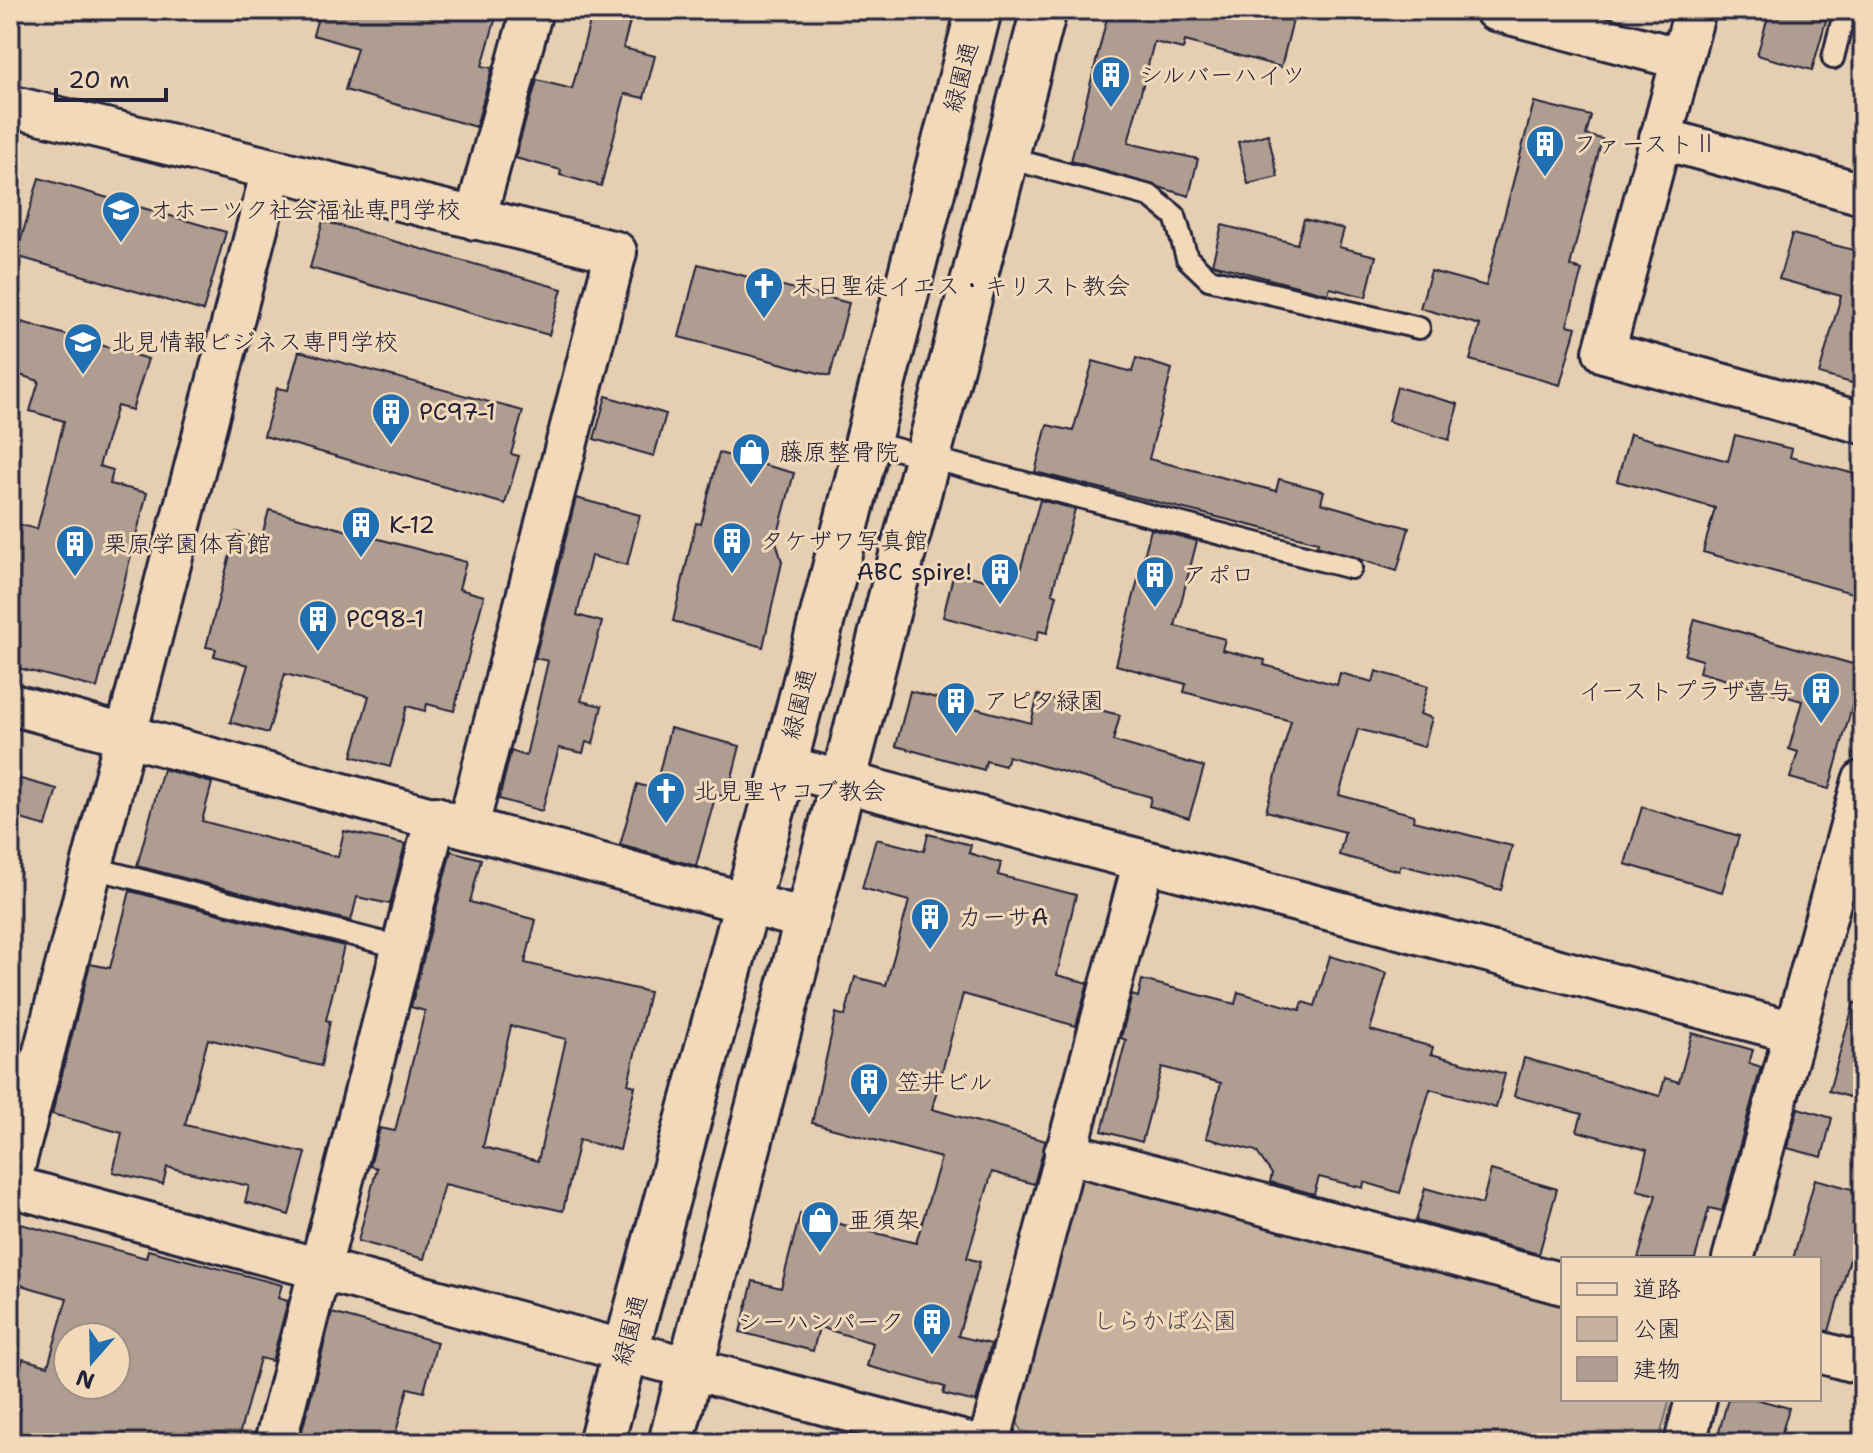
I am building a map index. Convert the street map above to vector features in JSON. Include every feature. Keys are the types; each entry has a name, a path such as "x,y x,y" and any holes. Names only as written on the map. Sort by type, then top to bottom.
{"street":[{"path":"475,219 532,10"},
{"name":"緑園通","path":"601,1443 744,903 784,766 865,441 979,10"},
{"path":"671,1443 805,919 930,459 1004,157 1044,10"},
{"path":"1495,10 1682,59"},
{"path":"1695,10 1604,352 1863,423"},
{"path":"10,106 616,252 452,822 403,948 275,1443"},
{"path":"1660,138 1863,194"},
{"path":"272,170 129,736 10,1184 690,1371 969,1443"},
{"path":"10,704 805,919"},
{"path":"784,766 843,779 1794,1032"},
{"path":"1734,1257 1860,802"},
{"path":"989,1443 1144,861"},
{"path":"1065,1152 1561,1283"},
{"path":"1821,1353 1863,1364"},
{"path":"1685,1443 1696,1401"}],"lane":[{"path":"1833,58 1845,10"},
{"path":"1004,157 1150,196 1175,216 1187,258 1209,279 1419,328"},
{"path":"865,441 1351,568"},
{"path":"94,868 403,948"}],"green space":[{"name":"しらかば公園","path":"1088,1174 1561,1302 1561,1401 1669,1401 1658,1443 1069,1443 1021,1431 1014,1413 1077,1179"}],"building":[{"path":"320,10 498,10 482,66 492,68 476,127 345,90 357,48 313,35"},
{"path":"593,10 633,10 623,48 655,56 644,98 625,94 601,186 560,175 561,170 515,158 537,80 572,89"},
{"path":"1109,10 1254,10 1293,20 1281,67 1185,41 1183,49 1154,42 1128,143 1198,159 1189,196 1071,161"},
{"path":"1770,10 1829,10 1812,70 1757,55"},
{"path":"1534,102 1591,116 1586,135 1602,139 1570,266 1582,270 1567,325 1576,327 1560,385 1470,360 1480,325 1420,308 1431,271 1486,286"},
{"path":"1268,134 1278,177 1248,184 1238,142"},
{"name":"オホーツク社会福祉専門学校","path":"39,178 226,232 203,311 16,256"},
{"path":"1304,219 1344,229 1339,247 1376,256 1366,297 1330,288 1328,294 1212,264 1222,225 1297,244"},
{"path":"323,221 562,289 549,335 310,268"},
{"path":"1792,234 1853,250 1863,249 1863,386 1819,374 1841,296 1779,279"},
{"name":"末日聖徒イエス・キリスト教会","path":"698,264 849,303 830,376 679,337"},
{"name":"栗原学園体育館","path":"22,322 148,359 132,410 117,406 99,466 113,470 110,484 147,493 97,688 10,666 10,522 37,529 64,421 30,411 39,381 10,372"},
{"path":"299,351 523,411 511,454 519,456 505,504 264,436 277,388 288,390"},
{"path":"1136,358 1172,369 1149,459 1276,491 1279,479 1324,491 1321,503 1409,528 1397,571 1317,546 1318,542 1035,472 1047,425 1073,431 1093,361 1132,372"},
{"path":"1397,387 1458,404 1449,440 1388,421"},
{"path":"606,396 666,414 654,456 594,439"},
{"path":"1630,434 1728,461 1735,435 1792,449 1790,457 1863,476 1863,596 1703,552 1715,508 1617,481"},
{"name":"タケザワ写真館","path":"719,453 794,473 776,541 782,562 763,647 673,621 696,523 701,524"},
{"path":"576,498 640,515 627,565 591,556 577,615 602,622 581,701 602,706 593,744 586,742 583,753 559,748 542,811 499,799 511,751 526,756 548,661 535,658"},
{"name":"ABC spire!","path":"1040,500 1075,509 1052,593 1057,595 1047,633 1039,631 1036,641 943,617 954,572 996,583 1000,569 1019,574"},
{"path":"269,510 466,562 459,589 484,596 454,711 427,704 425,711 407,706 390,767 352,756 369,696 285,674 268,733 230,722 248,665 214,656 216,649 206,647 236,532 261,539"},
{"path":"1151,529 1197,541 1175,626 1225,639 1222,650 1265,660 1264,665 1337,685 1340,673 1373,682 1376,671 1428,686 1420,714 1432,718 1424,747 1358,729 1339,795 1414,815 1413,821 1512,846 1501,890 1401,865 1399,871 1339,855 1345,832 1266,811 1291,721 1184,692 1186,684 1116,665"},
{"name":"イーストプラザ喜与","path":"1695,619 1863,667 1829,789 1790,778 1798,752 1789,749 1802,701 1699,672 1702,660 1685,655"},
{"path":"910,691 1031,723 1038,695 1120,715 1113,741 1204,767 1189,818 1149,806 1151,797 1008,756 1005,766 986,761 984,770 896,746"},
{"path":"670,728 740,746 727,797 716,794 696,866 620,845 637,784 655,789"},
{"path":"163,769 212,783 202,821 338,857 344,831 405,844 390,904 357,897 351,921 137,866"},
{"path":"10,776 57,789 46,826 10,816"},
{"path":"1642,807 1739,836 1722,892 1625,864"},
{"path":"928,834 971,845 969,853 1001,863 998,875 1076,895 1057,975 1088,983 1076,1026 963,994 932,1109 1046,1141 1034,1184 992,1172 967,1258 980,1262 958,1336 991,1344 976,1402 943,1394 945,1387 867,1366 873,1343 819,1327 813,1351 740,1332 753,1281 781,1288 800,1214 916,1243 941,1158 812,1123 836,1013 845,1016 855,977 886,985 909,901 862,888 876,839 924,851"},
{"path":"451,851 481,859 470,902 536,920 525,963 649,992 628,1084 635,1086 620,1150 579,1140 563,1211 444,1184 424,1259 358,1241 377,1168 370,1166 380,1128 395,1131 425,1011 411,1007","holes":["511,1026 566,1039 538,1161 483,1147"]},
{"path":"130,891 344,946 326,1020 330,1021 321,1066 208,1039 185,1125 306,1153 289,1215 245,1202 249,1186 167,1167 163,1184 113,1172 122,1133 52,1114 90,964 110,968"},
{"path":"1330,956 1387,973 1370,1030 1433,1047 1431,1054 1505,1074 1496,1108 1430,1089 1400,1193 1364,1182 1363,1188 1319,1177 1314,1194 1270,1182 1272,1174 1256,1151 1206,1138 1221,1083 1162,1067 1142,1142 1102,1131 1126,1040 1121,1038 1132,995 1138,997 1142,980 1235,1004 1238,992 1300,1010 1303,1002 1315,1006"},
{"path":"1854,1003 1863,1004 1863,1101 1829,1091"},
{"path":"1692,1033 1753,1050 1749,1063 1761,1067 1722,1211 1709,1208 1696,1257 1639,1257 1656,1195 1637,1190 1647,1150 1577,1131 1582,1114 1514,1096 1524,1058 1660,1096 1665,1078 1679,1082"},
{"path":"1798,1108 1832,1118 1822,1157 1787,1148"},
{"path":"1491,1170 1557,1189 1539,1254 1416,1221 1425,1188 1482,1204"},
{"path":"1815,1179 1863,1192 1863,1259 1850,1259 1829,1331 1821,1330 1821,1257 1794,1257"},
{"path":"17,1223 146,1258 148,1250 282,1285 278,1298 288,1301 272,1361 260,1358 237,1443 10,1443 10,1381 16,1383 23,1359 48,1366 52,1352 52,1401 132,1401 132,1321 61,1321 67,1298 10,1282 10,1249"},
{"path":"332,1313 437,1342 424,1392 408,1388 393,1443 299,1443"},
{"path":"1727,1401 1763,1401 1789,1408 1779,1443 1716,1443"}],"place":[{"name":"シルバーハイツ","path":"1111,109"},
{"name":"ファーストⅡ","path":"1545,178"},
{"name":"オホーツク社会福祉専門学校","path":"121,244"},
{"name":"末日聖徒イエス・キリスト教会","path":"764,320"},
{"name":"北見情報ビジネス専門学校","path":"83,376"},
{"name":"PC97-1","path":"391,446"},
{"name":"藤原整骨院","path":"751,486"},
{"name":"K-12","path":"361,559"},
{"name":"タケザワ写真館","path":"732,575"},
{"name":"栗原学園体育館","path":"75,578"},
{"name":"ABC spire!","path":"1000,606"},
{"name":"アポロ","path":"1155,609"},
{"name":"PC98-1","path":"318,653"},
{"name":"イーストプラザ喜与","path":"1821,725"},
{"name":"アピタ緑園","path":"956,735"},
{"name":"北見聖ヤコブ教会","path":"666,825"},
{"name":"カーサA","path":"930,951"},
{"name":"笠井ビル","path":"869,1116"},
{"name":"亜須架","path":"820,1254"},
{"name":"シーハンパーク","path":"932,1356"}]}
